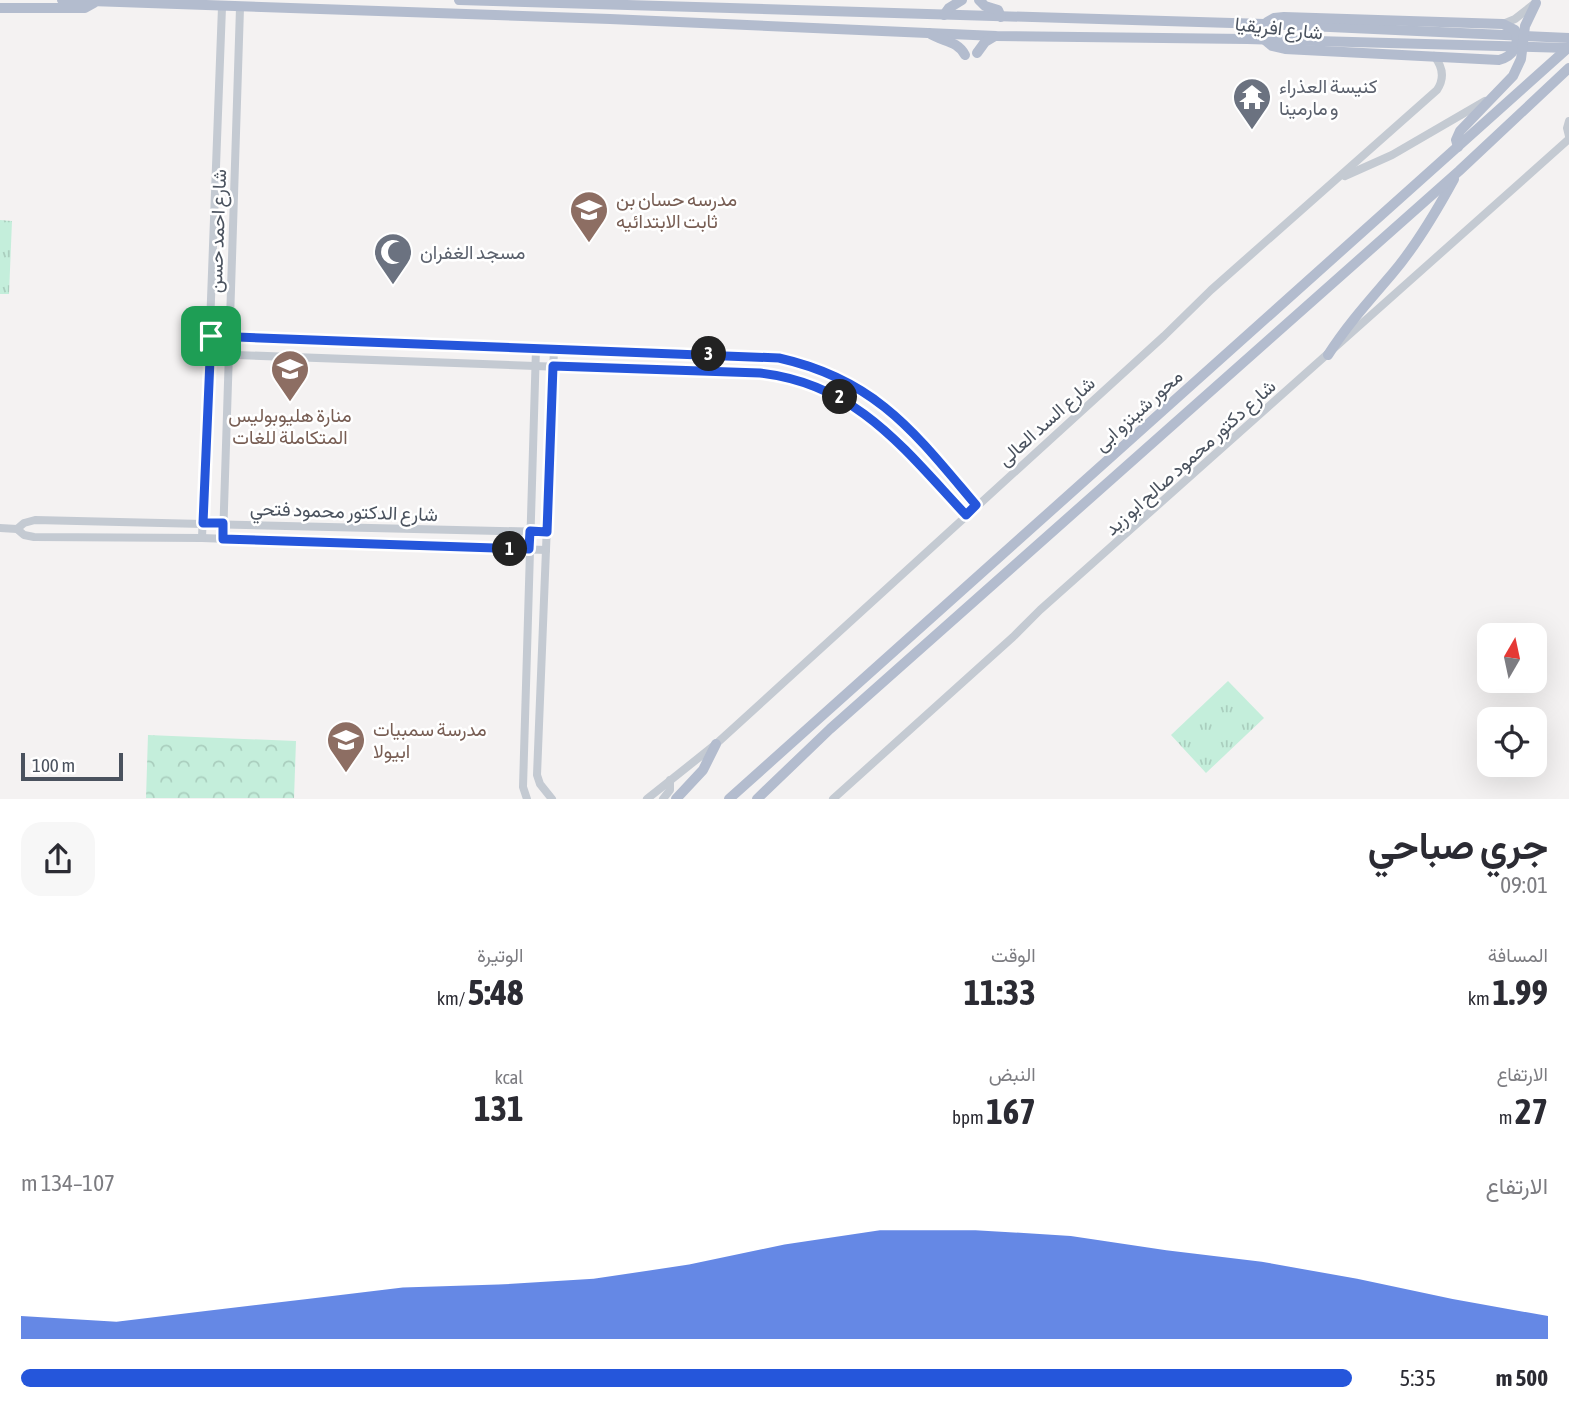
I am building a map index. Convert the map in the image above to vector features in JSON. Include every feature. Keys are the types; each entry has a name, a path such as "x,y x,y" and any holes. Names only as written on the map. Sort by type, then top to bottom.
{"main road":[{"path":"62,0 96,1"},
{"name":"شارع افريقيا","path":"0,8 86,8 96,1 927,31 996,36 1265,40 1272,46 1285,49 1499,60 1515,50 1517,38 1515,30 1503,24 1284,17 1274,18 1265,24 459,0"},
{"path":"944,15 949,8 962,0"},
{"path":"979,0 985,6 998,10 1001,16"},
{"path":"1458,147 1456,140 1460,131 1517,70 1525,26 1537,1"},
{"path":"1265,24 1569,38"},
{"path":"927,31 939,39 955,44 965,55"},
{"path":"977,53 985,42 996,36"},
{"path":"1265,40 1569,48"},
{"name":"محور شينزو ابى","path":"729,799 1569,48"},
{"name":"محور شينزو ابى","path":"757,799 899,667 1459,171 1569,68"},
{"path":"1328,355 1357,313 1392,274 1413,245 1459,171"},
{"path":"676,799 704,771 716,744"}],"street":[{"path":"1503,24 1516,19 1537,1"},
{"name":"شارع احمد حسن","path":"202,538 222,7"},
{"name":"شارع احمد حسن","path":"223,539 240,8"},
{"name":"شارع السد العالى","path":"648,799 716,744 1164,336 1211,290 1437,90 1442,70 1434,56"},
{"path":"1341,177 1392,155 1494,96"},
{"path":"1569,121 1569,138"},
{"name":"شارع دكتور محمود صالح ابو زيد","path":"833,799 1040,610 1569,138"},
{"path":"211,336 779,358 820,369 847,380 896,414 976,505"},
{"path":"527,799 523,787 536,348"},
{"path":"552,799 537,775 554,349"},
{"path":"210,354 778,375 819,387 862,411 885,429 966,515"},
{"name":"شارع الدكتور محمود فتحي","path":"17,529 24,523 35,520 547,532"},
{"name":"شارع الدكتور محمود فتحي","path":"0,528 17,529 23,535 34,537 202,538 546,550"},
{"path":"663,799 670,790 670,780"}],"green space":[{"path":"0,220 12,221 9,294 0,294"},
{"path":"1228,681 1264,718 1206,773 1171,735"},
{"path":"148,735 296,741 294,798 146,798"}],"place":[{"name":"كنيسة العذراء و مارمينا","path":"1252,131"},
{"name":"مدرسه حسان بن ثابت الابتدائيه","path":"589,244"},
{"name":"مسجد الغفران","path":"393,286"},
{"name":"منارة هليوبوليس المتكاملة للغات","path":"290,403"},
{"name":"مدرسة سمبيات ابيولا","path":"346,774"}],"route":[{"path":"211,336 761,356 803,363 847,380 896,414 976,505 966,515 885,429 862,411 819,387 778,375 760,373 553,366 547,532 530,531 529,549 223,539 223,523 203,523 211,336"}]}
